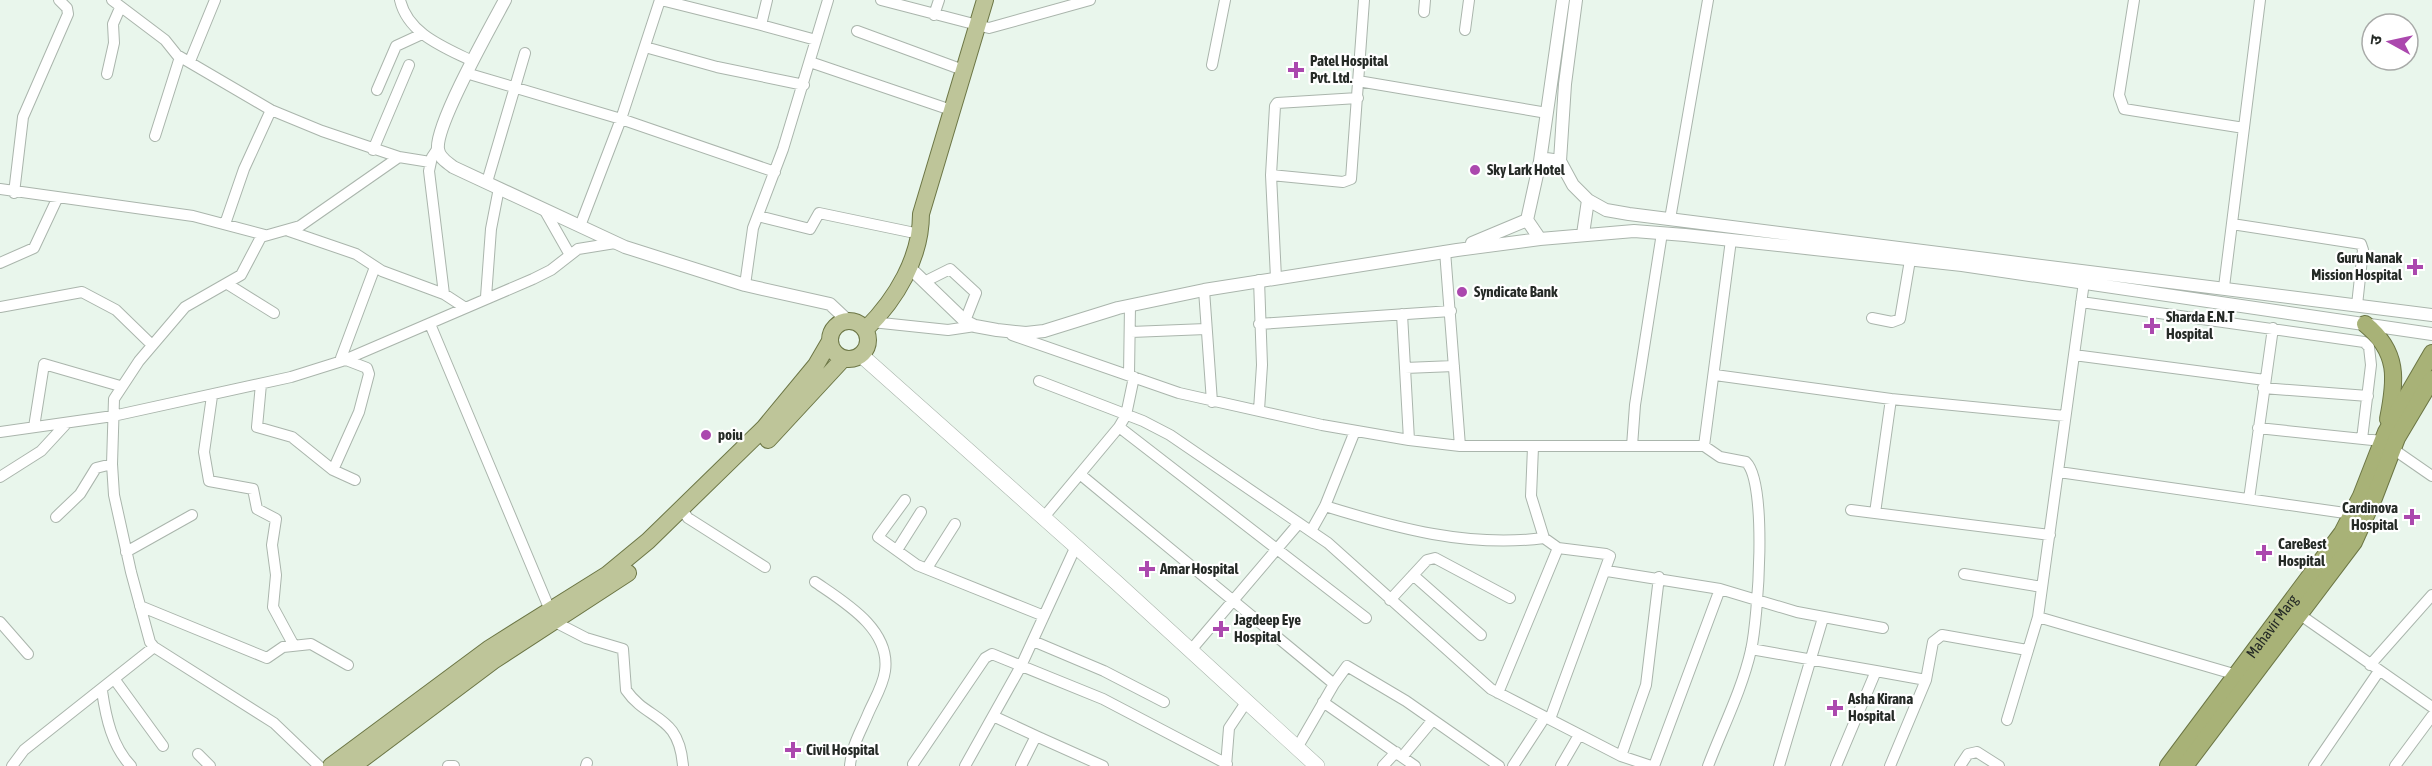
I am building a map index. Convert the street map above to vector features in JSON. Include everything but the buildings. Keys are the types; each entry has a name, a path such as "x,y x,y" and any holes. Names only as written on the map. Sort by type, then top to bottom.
{"highway":[{"path":"2365,324 2382,338 2391,356 2392,400 2387,441"},
{"name":"Mahavir Marg","path":"2168,766 2342,532 2432,353"},
{"name":"Mahavir Marg","path":"2185,766 2354,542 2387,441 2415,408 2432,379"},
{"path":"2415,408 2432,394"}],"main road":[{"path":"861,324 888,290 901,264 910,232 921,214 985,0"},
{"path":"843,358 833,351 830,342 831,332 839,323 861,324 891,300 909,267 921,228 921,214"},
{"path":"331,766 490,648 615,583 684,513 730,470 772,436 825,374 843,358 861,355 868,345 861,324"},
{"path":"730,470 816,365 830,342"},
{"path":"861,355 1044,517 1317,766"},
{"path":"352,766 552,617"}],"street":[{"path":"14,192 26,111 68,14 67,8 59,0"},
{"path":"155,136 185,59 215,0"},
{"path":"400,0 406,15 422,34 469,67 515,88 621,119 775,172"},
{"path":"444,294 430,162 438,148 469,67 505,0"},
{"path":"580,226 621,119 661,0 816,40"},
{"path":"761,25 767,0"},
{"path":"745,285 751,236 804,85 828,0"},
{"path":"881,0 977,27 998,27 1090,0"},
{"path":"934,15 939,0"},
{"path":"1212,65 1225,0"},
{"path":"1271,175 1343,182 1351,179 1364,0"},
{"path":"1424,12 1425,0"},
{"path":"1465,30 1469,0"},
{"path":"1540,239 1527,220 1540,162 1563,0"},
{"path":"1576,0 1565,84 1560,161 1573,185 1588,200 1606,210 2432,315"},
{"path":"1670,219 1708,0"},
{"path":"2134,0 2119,95 2124,109 2244,128"},
{"path":"2224,287 2260,0"},
{"path":"107,74 115,37 113,24 116,4 165,40 185,59 271,110 373,150 399,158 430,162"},
{"path":"857,31 963,70"},
{"path":"376,90 396,46 422,34"},
{"path":"645,47 717,67 804,85"},
{"path":"487,182 525,53"},
{"path":"810,62 951,110"},
{"path":"373,150 408,65"},
{"path":"1358,81 1547,113"},
{"path":"1276,278 1271,175 1273,113 1277,104 1358,98"},
{"path":"225,224 244,169 271,110"},
{"path":"438,148 442,158 453,167 615,243 745,285 830,304 861,324 948,330 970,323"},
{"path":"0,189 57,199 193,216 265,235 289,231 399,158"},
{"path":"1540,162 1546,159 1560,161"},
{"path":"486,297 491,229 499,188"},
{"path":"0,263 34,248 57,199"},
{"path":"1583,234 1588,200"},
{"path":"545,211 570,255"},
{"path":"758,216 810,229 816,214 819,213 910,232"},
{"path":"1451,250 1527,220"},
{"path":"2232,224 2361,244 2363,250 2357,305"},
{"path":"289,231 356,254 375,267 444,294 464,307"},
{"path":"997,330 1044,332 1131,306 1204,290 1451,250 1583,234 1634,231 1910,260 2084,282 2432,334"},
{"path":"1632,446 1635,405 1662,233"},
{"path":"265,235 258,240 241,275 229,285 199,297 184,307 120,386 114,399 112,416 114,495 140,606 154,647 274,723 319,766"},
{"path":"1704,446 1731,240"},
{"path":"0,432 112,416 291,378 342,361 430,324 486,297 551,270 570,255 586,247 615,243"},
{"path":"1451,250 1451,311 1460,446"},
{"path":"1872,318 1892,322 1900,320 1910,260"},
{"path":"342,361 342,353 375,267"},
{"path":"909,267 970,323 1212,402 1355,431 1460,446 1704,446 1720,457 1746,462 1751,468 1760,512 1751,650 1708,766"},
{"path":"924,282 950,269 976,293 970,323"},
{"path":"1259,280 1262,365 1259,410"},
{"path":"2007,720 2038,617 2084,282"},
{"path":"229,285 274,313"},
{"path":"1204,290 1212,402"},
{"path":"0,307 82,292 116,310 152,345"},
{"path":"2081,302 2364,342 2371,354 2362,439"},
{"path":"1044,517 1081,475 1119,427 1126,414 1132,376 1131,306"},
{"path":"1259,324 1451,311"},
{"path":"1402,314 1409,440"},
{"path":"430,324 552,617 586,638 623,649 626,690 671,728 678,743 683,766"},
{"path":"2249,499 2273,328"},
{"path":"1131,332 1206,329"},
{"path":"2074,355 2264,384 2368,396"},
{"path":"333,470 359,412 369,374 367,368 342,361"},
{"path":"34,428 44,364 120,386"},
{"path":"1405,368 1454,366"},
{"path":"1715,375 1891,399 2065,416"},
{"path":"1039,381 1126,414 1170,435 1311,531 1354,565 1460,664 1498,693 1627,761 1653,766 1720,590"},
{"path":"261,384 256,427 292,437 333,470 355,480"},
{"path":"212,396 204,452 209,482 253,489 256,509 276,519 272,545 276,575 273,607 293,644"},
{"path":"1875,513 1891,399"},
{"path":"0,477 41,451 65,424"},
{"path":"1119,427 1366,618"},
{"path":"2258,428 2387,441 2432,476"},
{"path":"1311,531 1325,506 1355,431"},
{"path":"1513,766 1548,718 1606,570 1608,554 1558,548 1544,538 1531,496 1533,447"},
{"path":"56,517 81,494 96,468 112,464"},
{"path":"2059,472 2352,514"},
{"path":"1081,475 1334,684"},
{"path":"905,500 878,537 927,568 1044,616"},
{"path":"1325,506 1371,520 1458,538 1491,541 1544,538"},
{"path":"1851,510 2050,535"},
{"path":"897,550 921,512"},
{"path":"684,513 765,567"},
{"path":"126,552 192,515"},
{"path":"927,568 955,524"},
{"path":"1191,650 1299,524"},
{"path":"965,766 1021,666 1076,546"},
{"path":"1498,693 1558,548"},
{"path":"1390,600 1427,560 1438,559 1510,598"},
{"path":"1606,570 1659,577 1720,590 1823,618 1883,628"},
{"path":"1964,574 2042,587"},
{"path":"1413,575 1480,635"},
{"path":"1627,761 1646,685 1659,577"},
{"path":"814,582 865,620 880,641 885,657 882,684 853,749 850,766"},
{"path":"2314,766 2375,668 2432,595"},
{"path":"140,606 267,658 273,657 282,648 293,644 315,645 348,665"},
{"path":"2299,614 2432,707"},
{"path":"2038,617 2237,675"},
{"path":"1779,766 1823,618"},
{"path":"0,622 28,654"},
{"path":"1890,766 1926,680 1933,642 1937,636 1989,642 2027,650"},
{"path":"1033,641 1104,670 1164,702"},
{"path":"12,766 24,750 102,691 154,647"},
{"path":"1751,650 1810,658 1926,680"},
{"path":"913,764 988,655 1103,699 1227,765 1229,728 1247,701"},
{"path":"1297,748 1344,668 1350,667 1406,701 1498,766"},
{"path":"1836,766 1876,671"},
{"path":"115,680 164,746"},
{"path":"102,691 112,733 123,757 131,766"},
{"path":"1323,702 1415,766"},
{"path":"993,716 1102,766"},
{"path":"2395,766 2432,716"},
{"path":"1383,766 1399,754 1432,721"},
{"path":"1021,766 1036,735"},
{"path":"1561,766 1579,735"},
{"path":"1960,766 1968,754 1977,752 1999,766"},
{"path":"198,754 210,766"},
{"path":"115,766 123,757"},
{"path":"448,766 454,766"}],"place":[{"name":"Patel Hospital Pvt. Ltd.","path":"1296,70"},
{"name":"Sky Lark Hotel","path":"1475,170"},
{"name":"Guru Nanak Mission Hospital","path":"2415,267"},
{"name":"Syndicate Bank","path":"1462,292"},
{"name":"Sharda E.N.T Hospital","path":"2152,326"},
{"name":"poiu","path":"706,435"},
{"name":"Cardinova Hospital","path":"2412,517"},
{"name":"CareBest Hospital","path":"2264,553"},
{"name":"Amar Hospital","path":"1147,569"},
{"name":"Jagdeep Eye Hospital","path":"1221,629"},
{"name":"Asha Kirana Hospital","path":"1835,708"},
{"name":"Civil Hospital","path":"793,750"}]}
